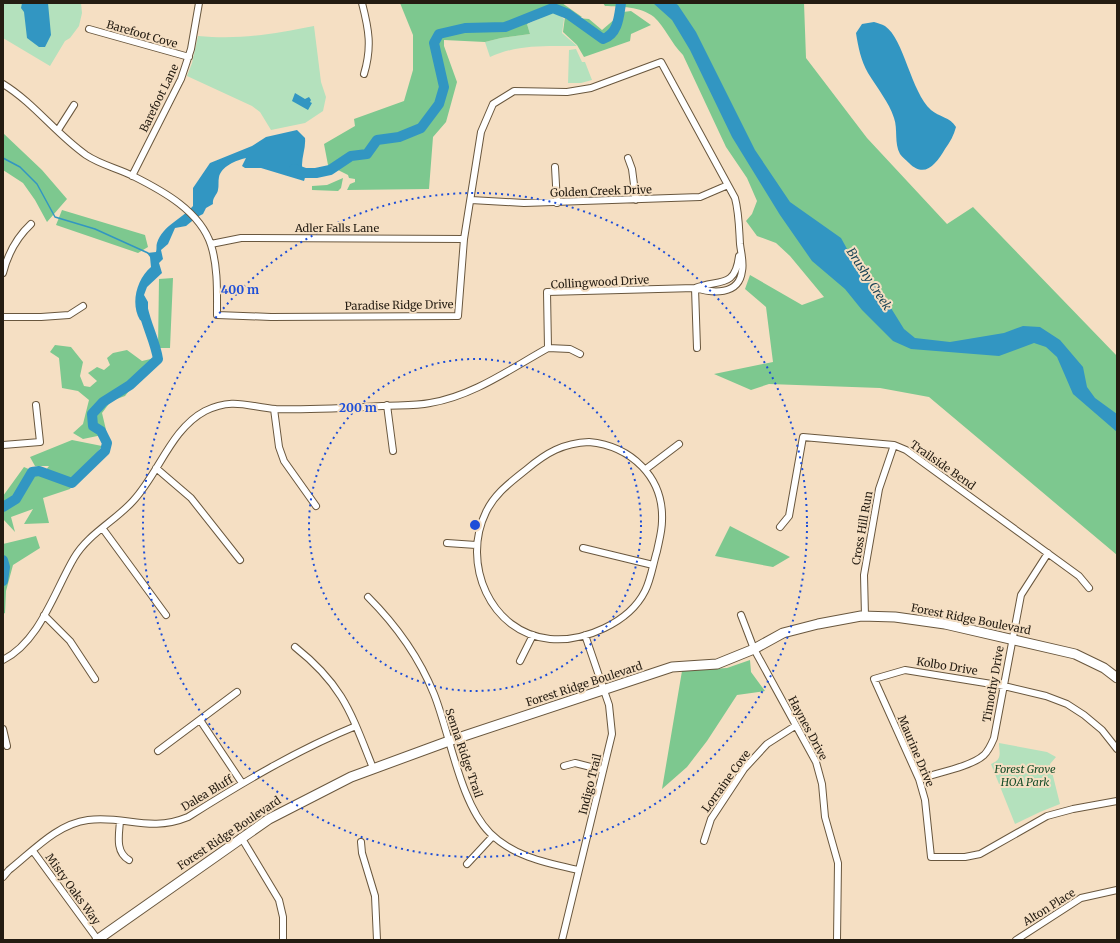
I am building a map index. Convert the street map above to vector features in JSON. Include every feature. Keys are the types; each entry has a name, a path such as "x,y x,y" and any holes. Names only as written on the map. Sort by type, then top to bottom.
{"street":[{"name":"Barefoot Lane","path":"132,176 181,79 188,57 199,3"},
{"path":"362,3 368,25 370,44 369,58 364,74"},
{"name":"Barefoot Cove","path":"89,29 188,57"},
{"name":"Paradise Ridge Drive","path":"3,84 27,102 74,146 101,165 132,176 180,204 201,227 211,244 217,282 217,315 271,317 458,316 464,239 481,132 493,104 514,91 567,92 591,88 661,62"},
{"name":"Collingwood Drive","path":"661,62 735,198 739,213 742,272 740,281 732,289 721,292 708,292 695,288"},
{"path":"58,130 74,105"},
{"path":"628,158 634,177 636,200"},
{"path":"555,167 557,202"},
{"name":"Golden Creek Drive","path":"471,200 524,204 700,197 728,185"},
{"path":"3,273 10,250 20,234 31,224"},
{"name":"Adler Falls Lane","path":"211,244 241,238 464,239"},
{"name":"Collingwood Drive","path":"548,348 546,292 695,288 730,280 737,271 740,243"},
{"path":"695,288 697,348"},
{"path":"3,317 69,315 83,306"},
{"path":"3,660 22,646 44,615 57,594 74,557 91,537 133,501 188,421 207,410 228,404 246,403 274,409 331,409 428,404 464,393 485,384 548,348 570,349 580,354"},
{"path":"3,445 40,442 36,405"},
{"path":"387,405 393,451"},
{"path":"274,409 279,447 284,461 316,506"},
{"name":"Trailside Bend","path":"780,527 789,516 803,437 894,445 906,450 1080,576 1090,588"},
{"path":"579,442 603,443 629,454 646,469 658,492 662,512 661,530 645,592 634,607 611,624 585,635 560,639 533,635 508,622 492,604 485,592 479,574 476,545 482,521 495,497 505,486 544,455 561,446 579,442"},
{"path":"646,469 679,444"},
{"name":"Cross Hill Run","path":"865,616 864,575 873,520 879,489 894,445"},
{"path":"156,468 191,498 240,560"},
{"path":"102,529 166,615"},
{"path":"447,543 476,545"},
{"path":"583,548 653,565"},
{"name":"Timothy Drive","path":"918,779 970,762 983,756 990,748 994,738 1021,595 1048,553"},
{"name":"Senna Ridge Trail","path":"368,597 381,610 417,659 434,695 473,810 483,826 509,848 527,857 578,870"},
{"name":"Haynes Drive","path":"741,614 754,650 816,762 822,784 825,817 838,863 837,940"},
{"path":"44,615 70,641 95,679"},
{"name":"Forest Ridge Boulevard","path":"97,940 241,837 295,804 373,768 449,741 672,667 717,664 754,650 783,633 818,624 865,616 895,617 945,624 1075,654 1104,668 1117,678"},
{"path":"520,661 533,635"},
{"name":"Indigo Trail","path":"562,940 612,734 611,714 585,635"},
{"path":"295,647 312,660 331,681 347,705 373,768"},
{"name":"Kolbo Drive","path":"874,679 905,670 1004,686 1046,696 1067,704 1102,730 1117,749"},
{"name":"Maurine Drive","path":"874,679 918,779 925,800 931,858 965,857 980,854 1047,816 1073,809 1117,801"},
{"path":"158,751 237,692"},
{"path":"200,720 242,783"},
{"name":"Dalea Bluff","path":"3,877 9,870 64,827 89,819 158,825 175,822 188,817 242,783 326,738 356,726"},
{"name":"Lorraine Cove","path":"704,841 711,819 744,769 767,744 795,726"},
{"path":"3,729 7,746"},
{"path":"564,766 575,763 604,770"},
{"path":"120,821 120,848 122,854 129,860"},
{"path":"467,864 493,836"},
{"path":"241,837 277,896 283,917 284,940"},
{"path":"361,842 362,853 375,896 377,940"},
{"name":"Misty Oaks Way","path":"33,851 97,940"},
{"name":"Alton Place","path":"1016,940 1081,898 1117,890"}],"green space":[{"path":"3,3 81,3 82,13 79,26 70,38 65,41 50,66 3,38"},
{"path":"400,3 562,3 582,17 564,16 552,10 527,24 530,34 485,42 444,40 444,46 457,82 446,122 433,137 429,189 347,190 350,184 355,182 355,179 349,178 348,175 328,165 324,144 355,126 354,119 404,101 413,70 413,35"},
{"path":"603,3 804,3 806,58 867,138 947,224 973,207 1117,356 1117,555 929,397 880,388 769,384 751,390 714,374 773,362 766,307 745,289 750,275 802,305 824,297 790,256 776,243 757,236 746,221 752,214 757,201 747,178 726,147 683,55 661,25 649,13 637,9 605,6"},
{"path":"549,11 556,12 564,19 562,33 577,46 543,46 522,48 490,57 485,42 530,34 527,24 541,18"},
{"path":"631,11 651,25 631,34 630,41 584,57 577,45 563,32 565,17 589,19 602,30 623,12"},
{"path":"314,26 321,82 326,97 323,111 305,123 271,130 260,112 252,106 187,76 192,63 198,36 257,36"},
{"path":"576,49 582,62 585,62 592,80 581,83 568,83 569,50"},
{"path":"3,133 42,170 67,199 47,222 35,200 23,183 3,170"},
{"path":"343,178 341,188 338,191 312,190 312,186 327,185"},
{"path":"62,210 145,235 148,247 138,253 56,225"},
{"path":"173,278 170,348 158,348 159,279"},
{"path":"55,345 71,347 83,362 80,376 84,386 90,387 97,381 88,373 97,367 104,370 110,365 107,358 113,353 127,350 142,361 155,358 125,396 111,401 102,413 107,434 83,439 73,433 83,424 89,400 78,391 62,388 59,358 50,352"},
{"path":"72,440 102,446 70,489 43,498 49,523 24,524 33,509 11,517 15,532 3,519 3,496 24,467 42,475 49,466 35,466 30,457"},
{"path":"730,526 790,557 773,567 715,556"},
{"path":"36,536 40,548 13,565 6,591 5,613 3,614 3,544"},
{"path":"750,660 751,672 765,691 737,695 707,741 687,767 662,789 682,671 727,668"},
{"name":"Forest Grove HOA Park","path":"999,743 1047,752 1056,757 1050,764 1060,804 1015,824 991,764 999,758"}],"water":[{"path":"22,3 48,3 51,35 45,47 39,47 27,38 24,12 21,8"},
{"path":"653,3 675,3 678,5 696,32 755,150 790,202 841,238 861,274 881,292 904,329 915,338 950,342 1004,333 1023,326 1040,327 1060,340 1083,367 1087,387 1095,398 1117,414 1117,432 1073,394 1057,357 1046,347 1034,343 999,356 911,349 893,341 862,310 845,289 812,261 780,215 732,137 690,50 672,20"},
{"path":"874,22 885,26 892,33 924,102 931,110 951,121 956,127 950,141 938,160 930,168 925,170 915,168 900,154 897,145 895,122 892,112 868,73 862,58 856,33 862,24"},
{"path":"295,93 305,99 309,97 311,100 310,102 312,103 308,110 292,101"},
{"path":"297,130 305,138 302,165 305,176 304,181 261,168 245,168 242,166 246,158 238,160 226,167 220,173 218,190 213,200 213,204 206,208 203,214 186,226 175,228 168,244 161,250 163,259 159,263 162,273 147,287 144,295 148,302 148,317 144,322 140,320 137,313 135,299 136,292 142,278 151,267 150,257 147,253 156,252 157,243 164,231 193,206 193,188 210,163 252,146 266,137"}],"waterway":[{"path":"294,169 305,173 316,173 330,170 351,156 367,154 377,140 399,137 421,128 439,104 444,87 434,43 439,34 465,28 505,27 553,8 568,14 603,39 608,37 615,29 621,3"},
{"path":"3,158 20,167 37,184 55,217 95,229 148,253"},
{"path":"3,507 16,499 32,472 39,471 72,483 105,451 107,443 101,431 93,426 92,414 103,402 130,385 158,359 143,309"},
{"path":"3,560 5,567 3,581"}],"water label":[{"name":"Brushy Creek","path":"869,279"}]}
